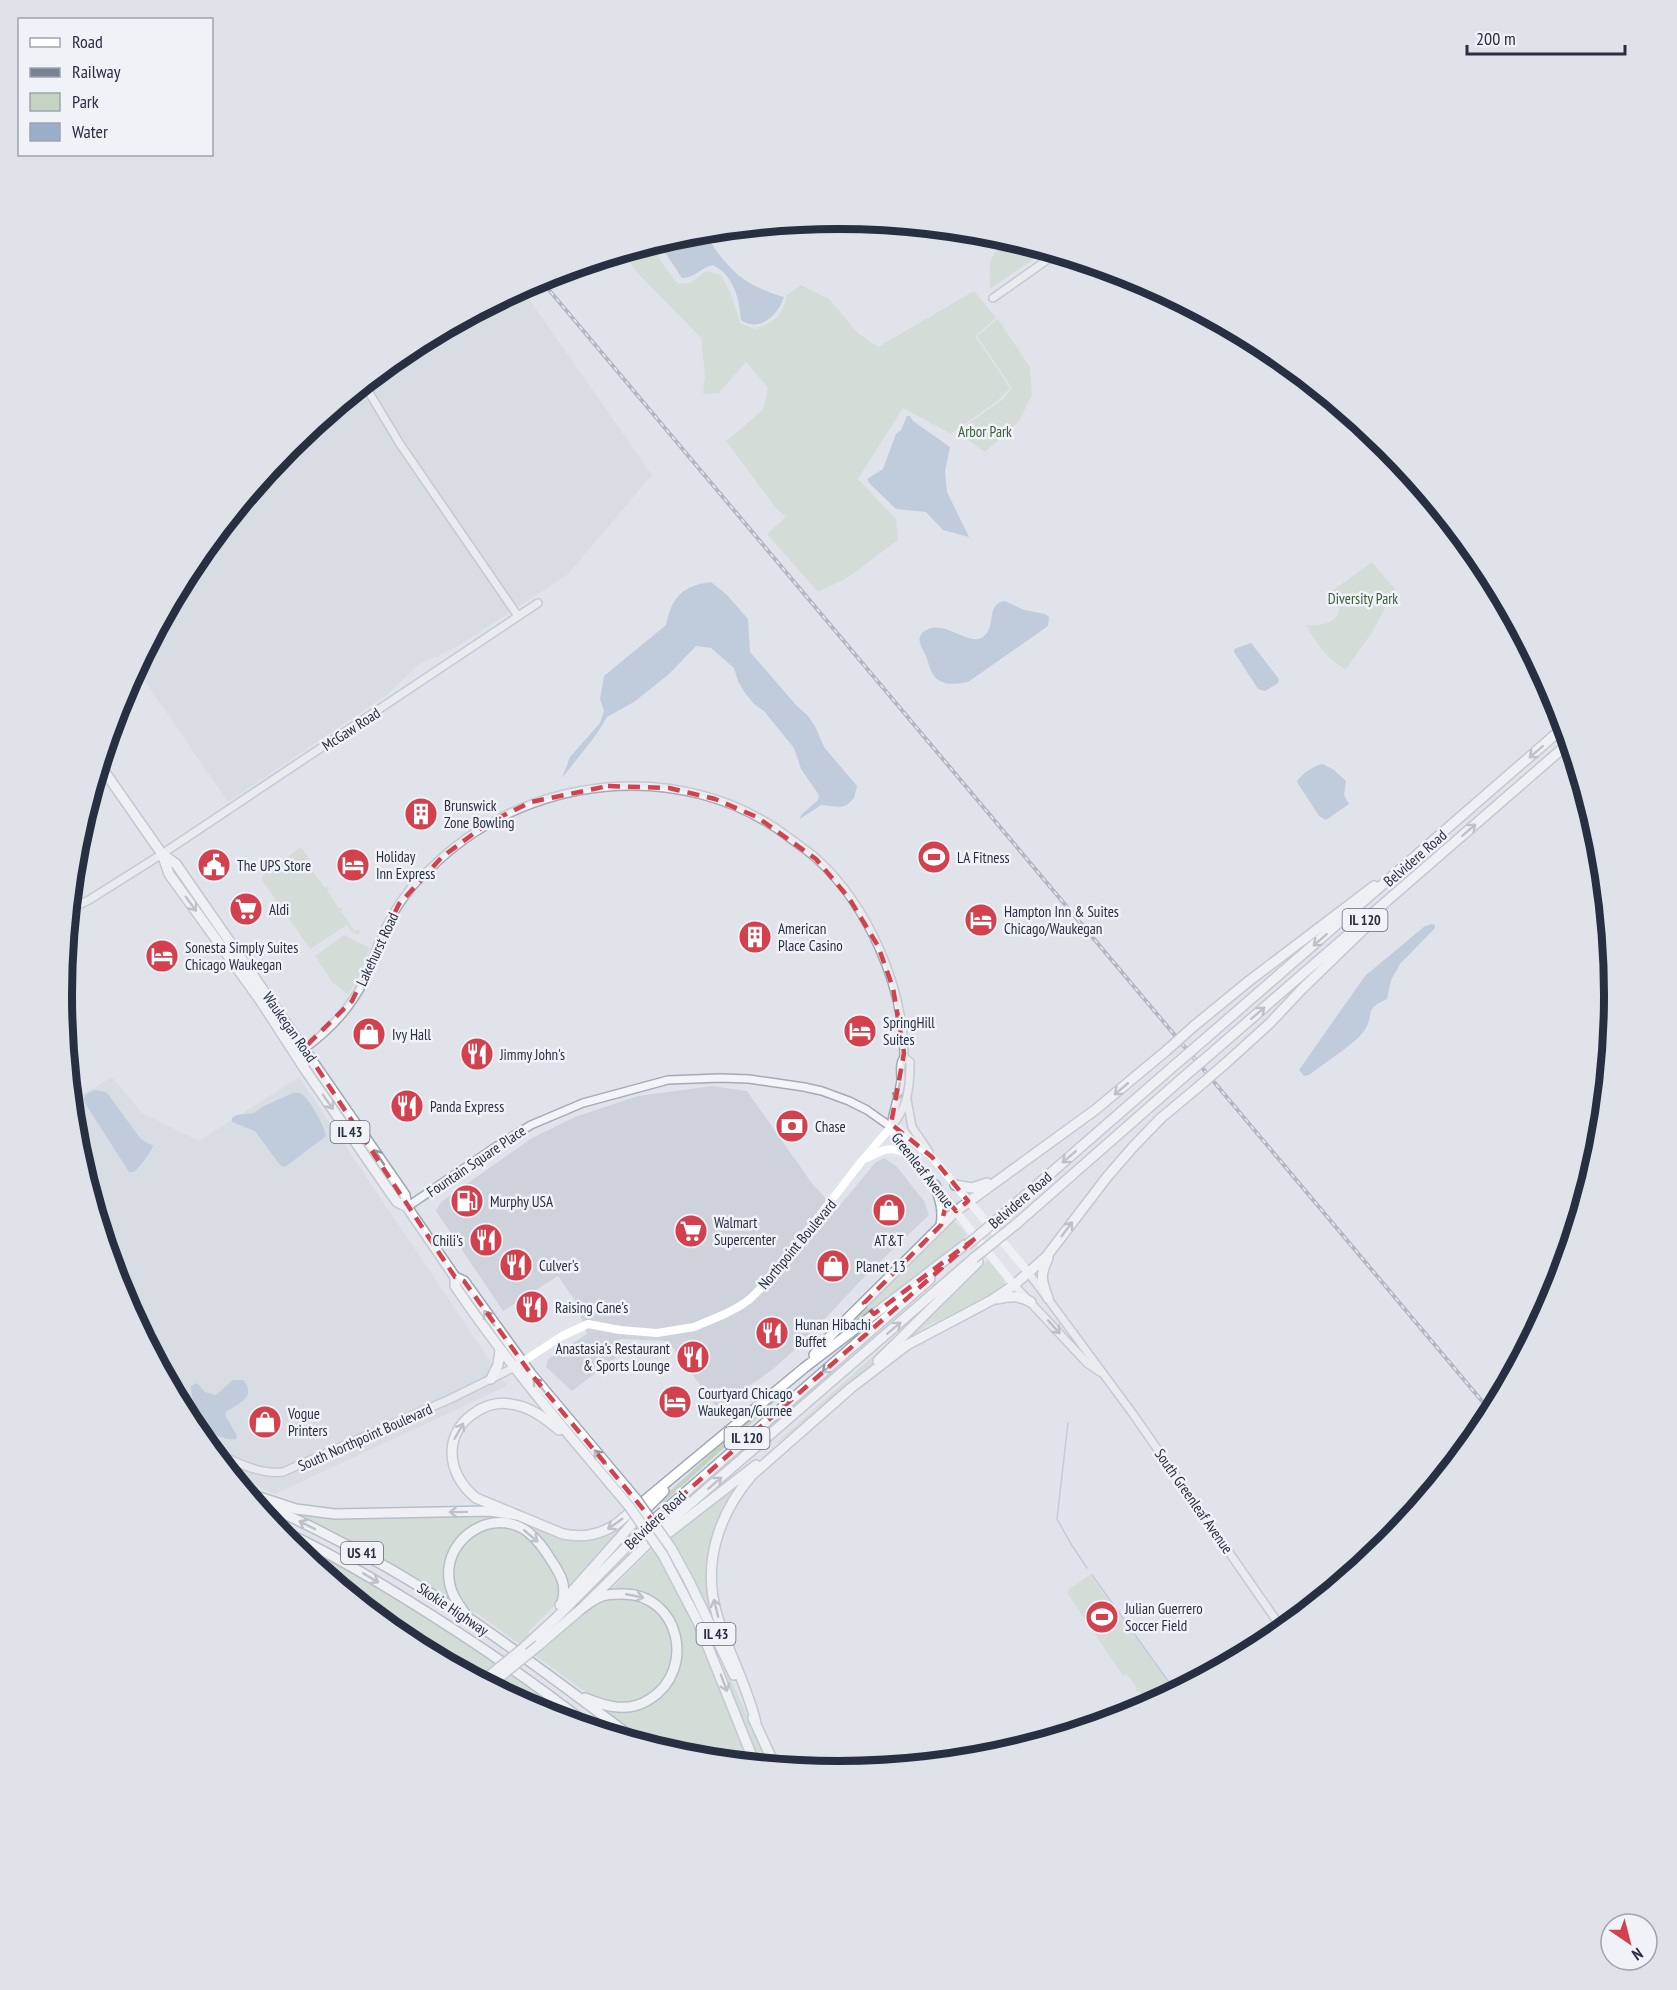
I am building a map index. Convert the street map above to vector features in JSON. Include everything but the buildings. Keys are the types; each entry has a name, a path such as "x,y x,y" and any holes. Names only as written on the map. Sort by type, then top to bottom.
{"main road":[{"name":"Belvidere Road","path":"493,1679 648,1525 1558,732"},
{"name":"Belvidere Road","path":"493,1679 521,1650 581,1609 677,1515 976,1260 1564,748"},
{"name":"Waukegan Road","path":"106,773 162,854 176,864 300,1051 405,1195 407,1208 455,1277 464,1281 517,1365"},
{"path":"804,1368 832,1334 956,1211 1095,1110 1249,981 1447,830"},
{"path":"851,1388 907,1345 992,1300 1014,1285 1052,1250 1107,1178 1161,1118 1270,1023 1302,989 1443,853"},
{"name":"Greenleaf Avenue","path":"891,1127 897,1140 1014,1285"},
{"name":"Greenleaf Avenue","path":"891,1127 898,1129 932,1157 1028,1272"},
{"name":"Northpoint Boulevard","path":"517,1365 562,1336 588,1324 620,1330 657,1333 694,1328 750,1299 773,1276 861,1161 891,1127"},
{"path":"861,1161 886,1148 897,1149 910,1156"},
{"path":"955,1185 972,1188 1000,1178"},
{"path":"935,1185 942,1204 941,1225"},
{"path":"581,1449 533,1411 510,1403 497,1404 482,1408 465,1420 454,1437 452,1464 456,1476 467,1491 476,1498 563,1534 577,1537 600,1533 615,1525 804,1368 967,1245"},
{"path":"1048,1298 1041,1273 1052,1250"},
{"path":"756,1723 751,1703 714,1602 713,1550 718,1528 739,1490 752,1475 851,1388 976,1260"},
{"name":"Waukegan Road","path":"455,1277 455,1286 500,1350 517,1365"},
{"path":"992,1300 1012,1296 1031,1302"},
{"path":"491,1378 498,1365 500,1350"},
{"name":"IL 43","path":"517,1365 581,1449 633,1502"},
{"name":"IL 43","path":"517,1365 563,1415 633,1502 667,1552 717,1636 772,1758"},
{"path":"626,1566 721,1491 804,1430"},
{"path":"534,1640 562,1603 639,1516 709,1448"},
{"path":"260,1498 296,1509 335,1514 489,1511 516,1515"},
{"name":"Skokie Highway","path":"269,1507 356,1550 406,1578 467,1617 622,1730"},
{"path":"467,1617 450,1585 448,1577 450,1559 462,1539 474,1529 486,1524 501,1523 516,1526 535,1538 563,1581 565,1593 562,1603"},
{"name":"Skokie Highway","path":"298,1538 340,1559 423,1610 577,1715"},
{"name":"IL 43","path":"667,1552 699,1622 752,1756"},
{"path":"566,1688 607,1707 624,1708 643,1704 659,1694 667,1684 675,1670 678,1658 675,1633 666,1615 644,1597 631,1594 610,1594 596,1598 581,1609"}],"street":[{"path":"993,298 1050,259"},
{"path":"368,390 400,444 518,616"},
{"name":"McGaw Road","path":"78,905 162,854 538,603"},
{"name":"Lakehurst Road","path":"300,1051 337,1020 352,1001 365,979 388,921 409,889 465,837 531,802 572,791 608,786 669,788 715,799 759,819 788,836 816,859 849,898 878,946 893,988 904,1057 910,1062 909,1091 901,1115 891,1127"},
{"name":"Lakehurst Road","path":"891,1127 892,1112 899,1090 900,1061 904,1057"},
{"name":"Fountain Square Place","path":"407,1208 531,1125 583,1103 668,1080 749,1079 804,1087 849,1101 867,1110 891,1127"},
{"path":"909,1091 907,1105 912,1127 932,1157"},
{"name":"South Greenleaf Avenue","path":"1028,1272 1140,1423 1278,1622"},
{"name":"South Greenleaf Avenue","path":"1014,1285 1087,1364 1102,1373"},
{"name":"South Northpoint Boulevard","path":"227,1457 262,1472 273,1474 283,1472 450,1399 517,1365"}],"highlighted area":[{"path":"608,786 669,788 715,799 757,817 816,859 849,898 878,946 893,988 904,1053 891,1124 932,1157 968,1201 956,1211 947,1200 941,1225 864,1303 874,1314 977,1237 653,1521 531,1374 464,1281 455,1277 304,1048 352,1001 399,904 442,857 488,823 531,802"}],"shaded area":[{"path":"526,296 652,475 567,575 458,646 418,665 388,694 228,802 142,676 175,612 201,569 230,528 262,490 333,419 372,387 455,331"},
{"path":"112,1077 142,1113 199,1141 299,1077 507,1386 275,1494 246,1481 201,1421 175,1378 130,1288 98,1193 79,1096"},
{"path":"712,1086 747,1091 811,1182 836,1210 875,1163 884,1158 897,1167 924,1201 929,1215 866,1275 804,1341 772,1370 717,1408 668,1341 620,1339 618,1356 572,1391 546,1367 548,1359 587,1334 576,1302 558,1276 503,1311 436,1211 441,1202 532,1138 575,1117 638,1096"}],"green space":[{"path":"1001,246 1039,256 990,289 991,260"},
{"path":"656,251 678,284 690,283 706,271 721,275 731,294 740,323 755,329 777,317 787,295 801,285 829,299 858,333 878,347 974,291 996,318 975,336 1010,388 997,401 951,434 903,408 858,479 896,519 898,540 847,578 818,592 767,534 786,517 776,508 726,441 763,410 768,388 746,362 719,393 703,394 705,375 701,338 634,269 628,258"},
{"name":"Arbor Park","path":"998,319 1030,367 1032,395 1019,421 985,452 965,438 967,424 1002,400 1012,388 977,336"},
{"name":"Diversity Park","path":"1372,562 1395,589 1373,631 1346,669 1327,656 1306,625 1321,624 1335,618 1339,607 1332,591"},
{"path":"301,847 310,860 307,863 325,888 329,886 327,890 339,909 343,907 341,911 355,931 359,929 360,933 353,933 347,925 310,949 262,880 264,874"},
{"path":"344,935 370,948 357,981 348,994 333,983 315,956"},
{"path":"950,1219 957,1223 967,1235 935,1263 829,1344"},
{"path":"988,1260 1005,1280 1004,1284 1007,1287 911,1335 957,1288"},
{"path":"931,1304 855,1380 772,1447"},
{"path":"825,1356 662,1504 659,1501 761,1408"},
{"path":"747,1475 711,1552 723,1639 676,1548 660,1562 695,1626 747,1756 689,1747 637,1734 587,1699 602,1707 649,1705 663,1694 677,1674 681,1660 680,1641 682,1640 672,1615 653,1597 636,1591 612,1588 649,1552"},
{"path":"288,1509 507,1516 578,1540 629,1518 631,1520 568,1593 545,1544 502,1520 454,1546 449,1599 376,1554"},
{"path":"496,1526 515,1528 534,1542 561,1583 559,1601 528,1632 546,1644 590,1605 607,1597 629,1596 657,1609 674,1635 671,1673 649,1698 620,1706 594,1698 464,1606 458,1596 452,1574 457,1552 473,1534"},
{"path":"310,1549 387,1592 436,1623 557,1708 499,1682 455,1659 413,1632 350,1585"},
{"path":"627,1552 629,1554 625,1561 592,1591 590,1589"},
{"path":"1090,1575 1170,1686 1144,1697 1139,1691 1136,1692 1137,1688 1127,1674 1123,1676 1068,1594 1069,1589"},
{"path":"720,1659 767,1758 756,1757"}],"water":[{"path":"709,240 736,273 756,287 784,297 773,316 761,323 748,323 741,320 739,304 731,281 713,265 690,277 682,278 663,249"},
{"path":"907,416 950,447 945,471 947,492 969,537 943,530 926,512 896,509 867,479 883,469 896,434 901,430"},
{"path":"711,582 727,595 748,619 750,652 808,716 824,747 857,786 854,798 847,805 840,807 821,805 800,819 801,815 818,800 819,795 801,769 794,748 764,711 745,693 734,668 711,648 696,646 669,674 634,702 607,717 596,735 562,778 570,757 600,723 604,711 600,699 604,676 666,625 671,607 680,594 693,586"},
{"path":"1005,601 1024,610 1045,614 1049,617 1048,626 968,682 948,684 937,679 920,644 922,633 933,628 941,628 971,639 983,637 990,628 995,606"},
{"path":"1251,643 1279,679 1278,683 1265,691 1258,689 1234,652 1234,649"},
{"path":"1323,764 1346,781 1344,795 1349,804 1326,820 1319,816 1297,782 1308,771"},
{"path":"1432,924 1435,928 1400,964 1391,980 1387,999 1372,1009 1367,1025 1360,1036 1347,1048 1309,1075 1304,1076 1299,1070 1365,976 1425,926"},
{"path":"95,1090 108,1094 142,1140 153,1146 145,1160 134,1172 129,1172 85,1103 86,1094"},
{"path":"293,1093 302,1094 310,1103 326,1136 285,1167 280,1165 255,1131 232,1122 232,1118 237,1115 254,1113"},
{"path":"233,1380 243,1380 248,1391 240,1403 226,1412 225,1415 237,1436 236,1439 227,1439 218,1436 204,1422 194,1404 191,1386 197,1383 205,1392 216,1395"}],"waterway":[{"path":"1068,1423 1057,1519 1087,1568"},
{"path":"1092,1575 1171,1685"}],"railway":[{"path":"546,287 1486,1405"}],"place":[{"name":"Brunswick Zone Bowling","path":"421,814"},
{"name":"LA Fitness","path":"934,857"},
{"name":"The UPS Store","path":"214,865"},
{"name":"Holiday Inn Express","path":"353,865"},
{"name":"Aldi","path":"246,909"},
{"name":"Hampton Inn & Suites Chicago/Waukegan","path":"981,920"},
{"name":"American Place Casino","path":"755,937"},
{"name":"Sonesta Simply Suites Chicago Waukegan","path":"162,956"},
{"name":"SpringHill Suites","path":"860,1031"},
{"name":"Ivy Hall","path":"369,1034"},
{"name":"Jimmy John's","path":"477,1054"},
{"name":"Panda Express","path":"407,1106"},
{"name":"Chase","path":"792,1126"},
{"name":"Murphy USA","path":"467,1201"},
{"name":"AT&T","path":"889,1210"},
{"name":"Walmart Supercenter","path":"691,1231"},
{"name":"Chili's","path":"486,1240"},
{"name":"Culver's","path":"516,1265"},
{"name":"Planet 13","path":"833,1266"},
{"name":"Raising Cane's","path":"532,1307"},
{"name":"Hunan Hibachi Buffet","path":"772,1333"},
{"name":"Anastasia's Restaurant & Sports Lounge","path":"693,1357"},
{"name":"Courtyard Chicago Waukegan/Gurnee","path":"675,1402"},
{"name":"Vogue Printers","path":"265,1422"},
{"name":"Julian Guerrero Soccer Field","path":"1102,1617"}]}
